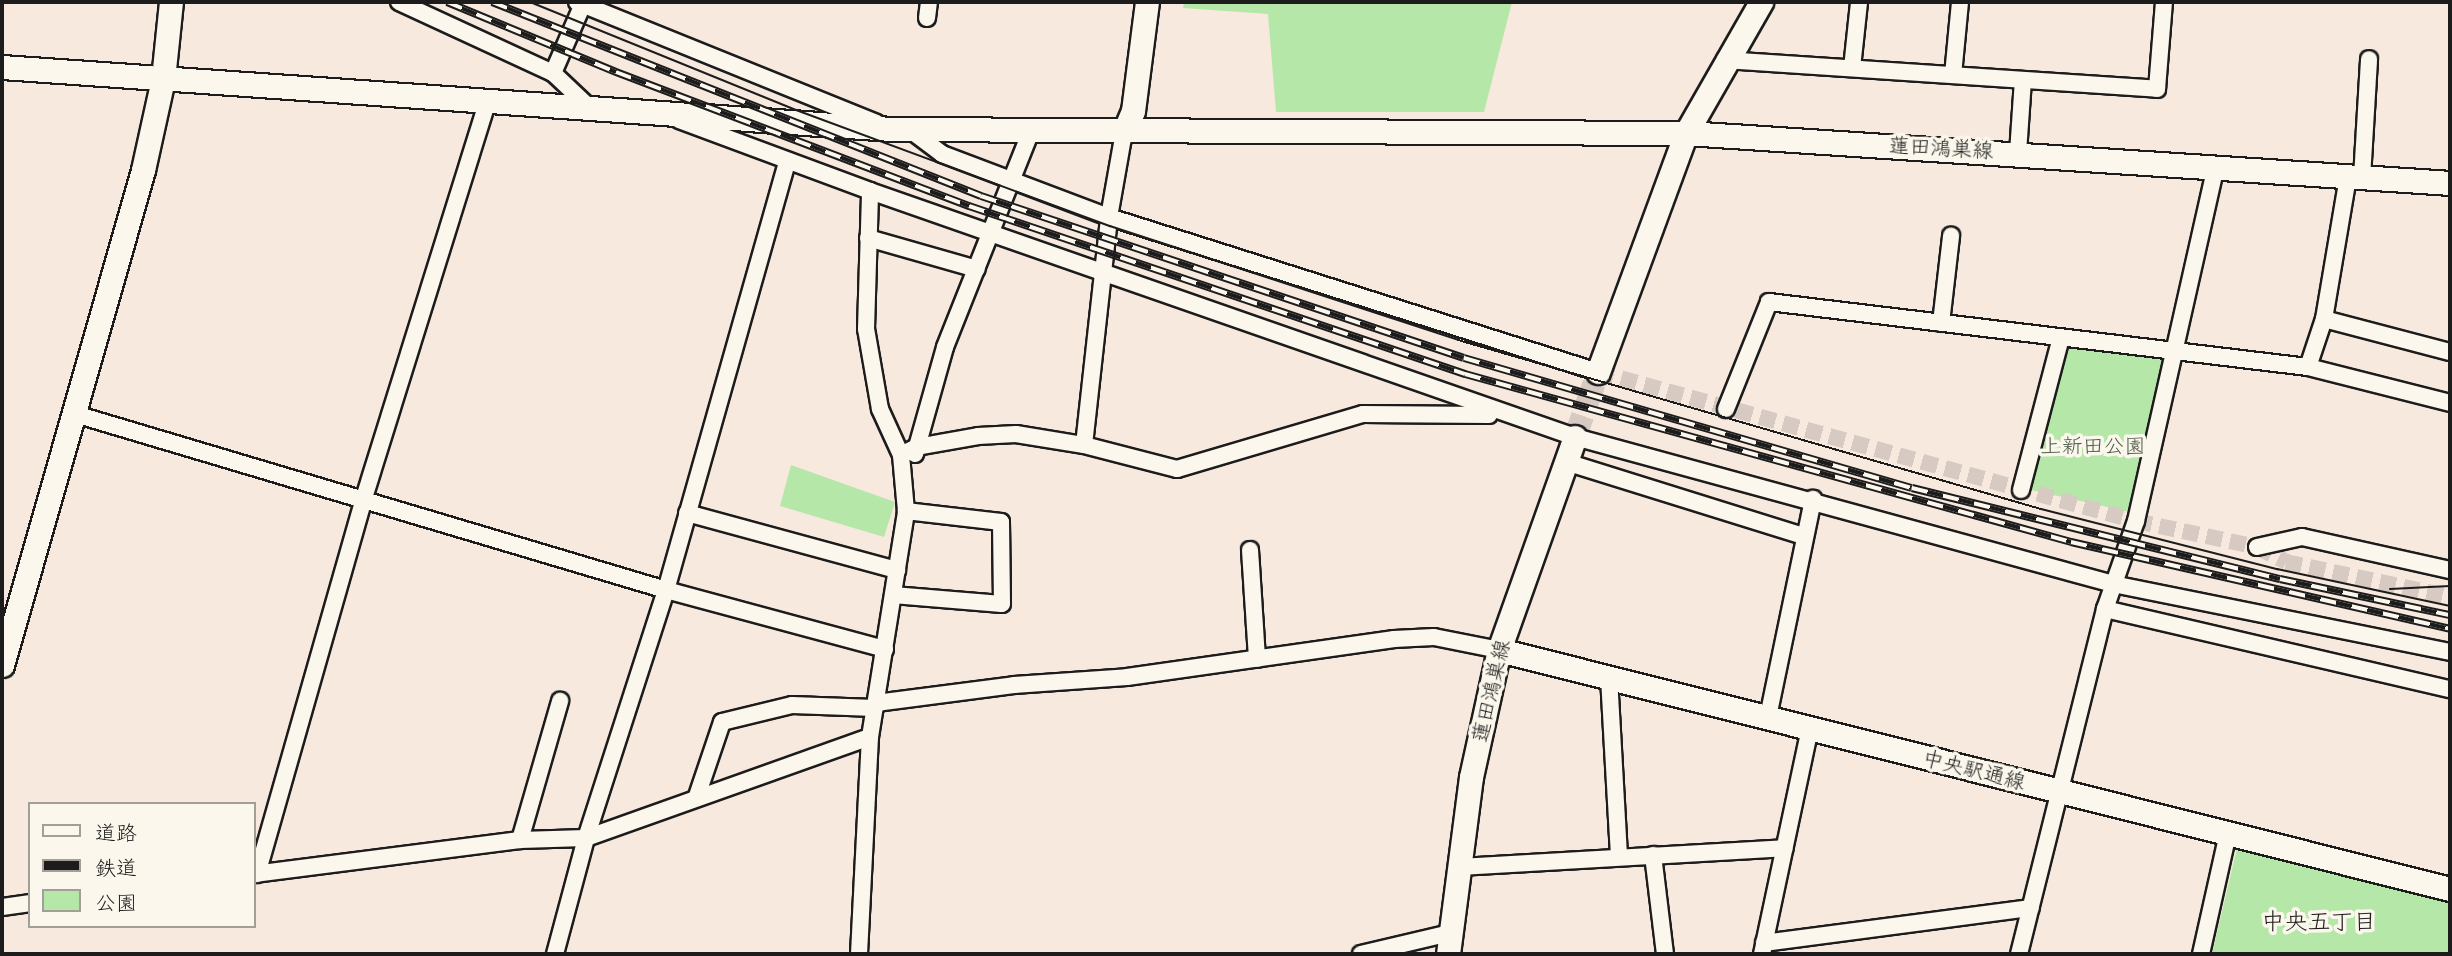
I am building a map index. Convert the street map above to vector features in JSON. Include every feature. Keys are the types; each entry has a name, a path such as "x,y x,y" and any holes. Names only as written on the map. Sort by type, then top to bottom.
{"street":[{"path":"3,659 143,170 163,79 171,2"},
{"path":"399,2 553,73 590,108"},
{"path":"1084,445 1108,218 1124,132 1133,111 1147,2"},
{"path":"553,73 580,3 899,129 942,154 1108,218 1598,372 1686,133 1761,2"},
{"path":"1852,68 1859,2"},
{"path":"1953,75 1960,2"},
{"path":"1726,60 2157,89 2164,2"},
{"path":"2308,367 2324,319 2355,178 2369,59"},
{"name":"蓮田鴻巣線","path":"2,67 487,103 899,129 1686,133 2450,183"},
{"path":"2018,153 2023,80"},
{"path":"487,103 363,498 256,874 520,840 586,838 697,796 870,737"},
{"path":"659,112 870,191 1502,415 2113,584 2450,652"},
{"path":"905,479 917,447 945,347 1031,131"},
{"path":"555,954 586,838 666,590 787,161"},
{"path":"2019,954 2105,609 2136,521 2216,167"},
{"path":"859,954 870,737 906,510 901,455 880,409 866,329 870,191"},
{"path":"1941,323 1951,236"},
{"path":"869,238 977,269"},
{"path":"1726,409 1769,302 2308,367 2450,403"},
{"path":"2324,319 2450,352"},
{"path":"2021,490 2062,338"},
{"path":"75,414 666,590 885,649"},
{"path":"901,455 917,447 1016,434 1084,445 1177,469 1363,414 1502,415"},
{"name":"蓮田鴻巣線","path":"1449,944 1471,777 1499,650 1575,437"},
{"path":"1566,462 1804,536"},
{"path":"1768,717 1813,499"},
{"path":"893,595 1002,604 1001,522 906,510"},
{"path":"687,513 897,570"},
{"path":"2257,547 2302,537 2450,570"},
{"path":"1250,550 1257,659"},
{"path":"2105,609 2450,689"},
{"path":"697,796 722,722 792,705 876,705 1014,685 1127,677 1434,637 1499,650"},
{"name":"中央駅通線","path":"1499,650 2450,889"},
{"path":"1609,677 1619,857"},
{"path":"520,840 560,701"},
{"path":"1810,729 1763,948 2031,908"},
{"path":"2202,954 2228,833"},
{"path":"1459,867 1783,848"},
{"path":"1653,855 1665,954"},
{"path":"2,907 28,903"},
{"path":"1361,954 1449,944"}],"green space":[{"path":"1184,2 1512,2 1484,112 1276,112 1268,14 1183,8"},
{"name":"上新田公園","path":"2065,345 2163,360 2130,512 2031,490"},
{"path":"791,465 895,502 884,537 780,506"},
{"path":"2238,844 2450,902 2450,954 2212,954"}],"tunnel":[{"path":"1598,372 2136,521 2257,547 2286,562 2450,597"},
{"path":"1575,437 1598,372"}],"tram line":[{"path":"530,2 796,110 1110,226 1458,340 2041,509 2277,569 2450,606"},
{"path":"2390,589 2450,586"}],"railway":[{"path":"447,2 616,72 969,206 1465,374 2071,542 2450,629"},
{"path":"492,2 981,196 1464,358 1912,488 2280,579 2450,615"}],"district":[{"name":"中央五丁目","path":"2319,922"}]}
